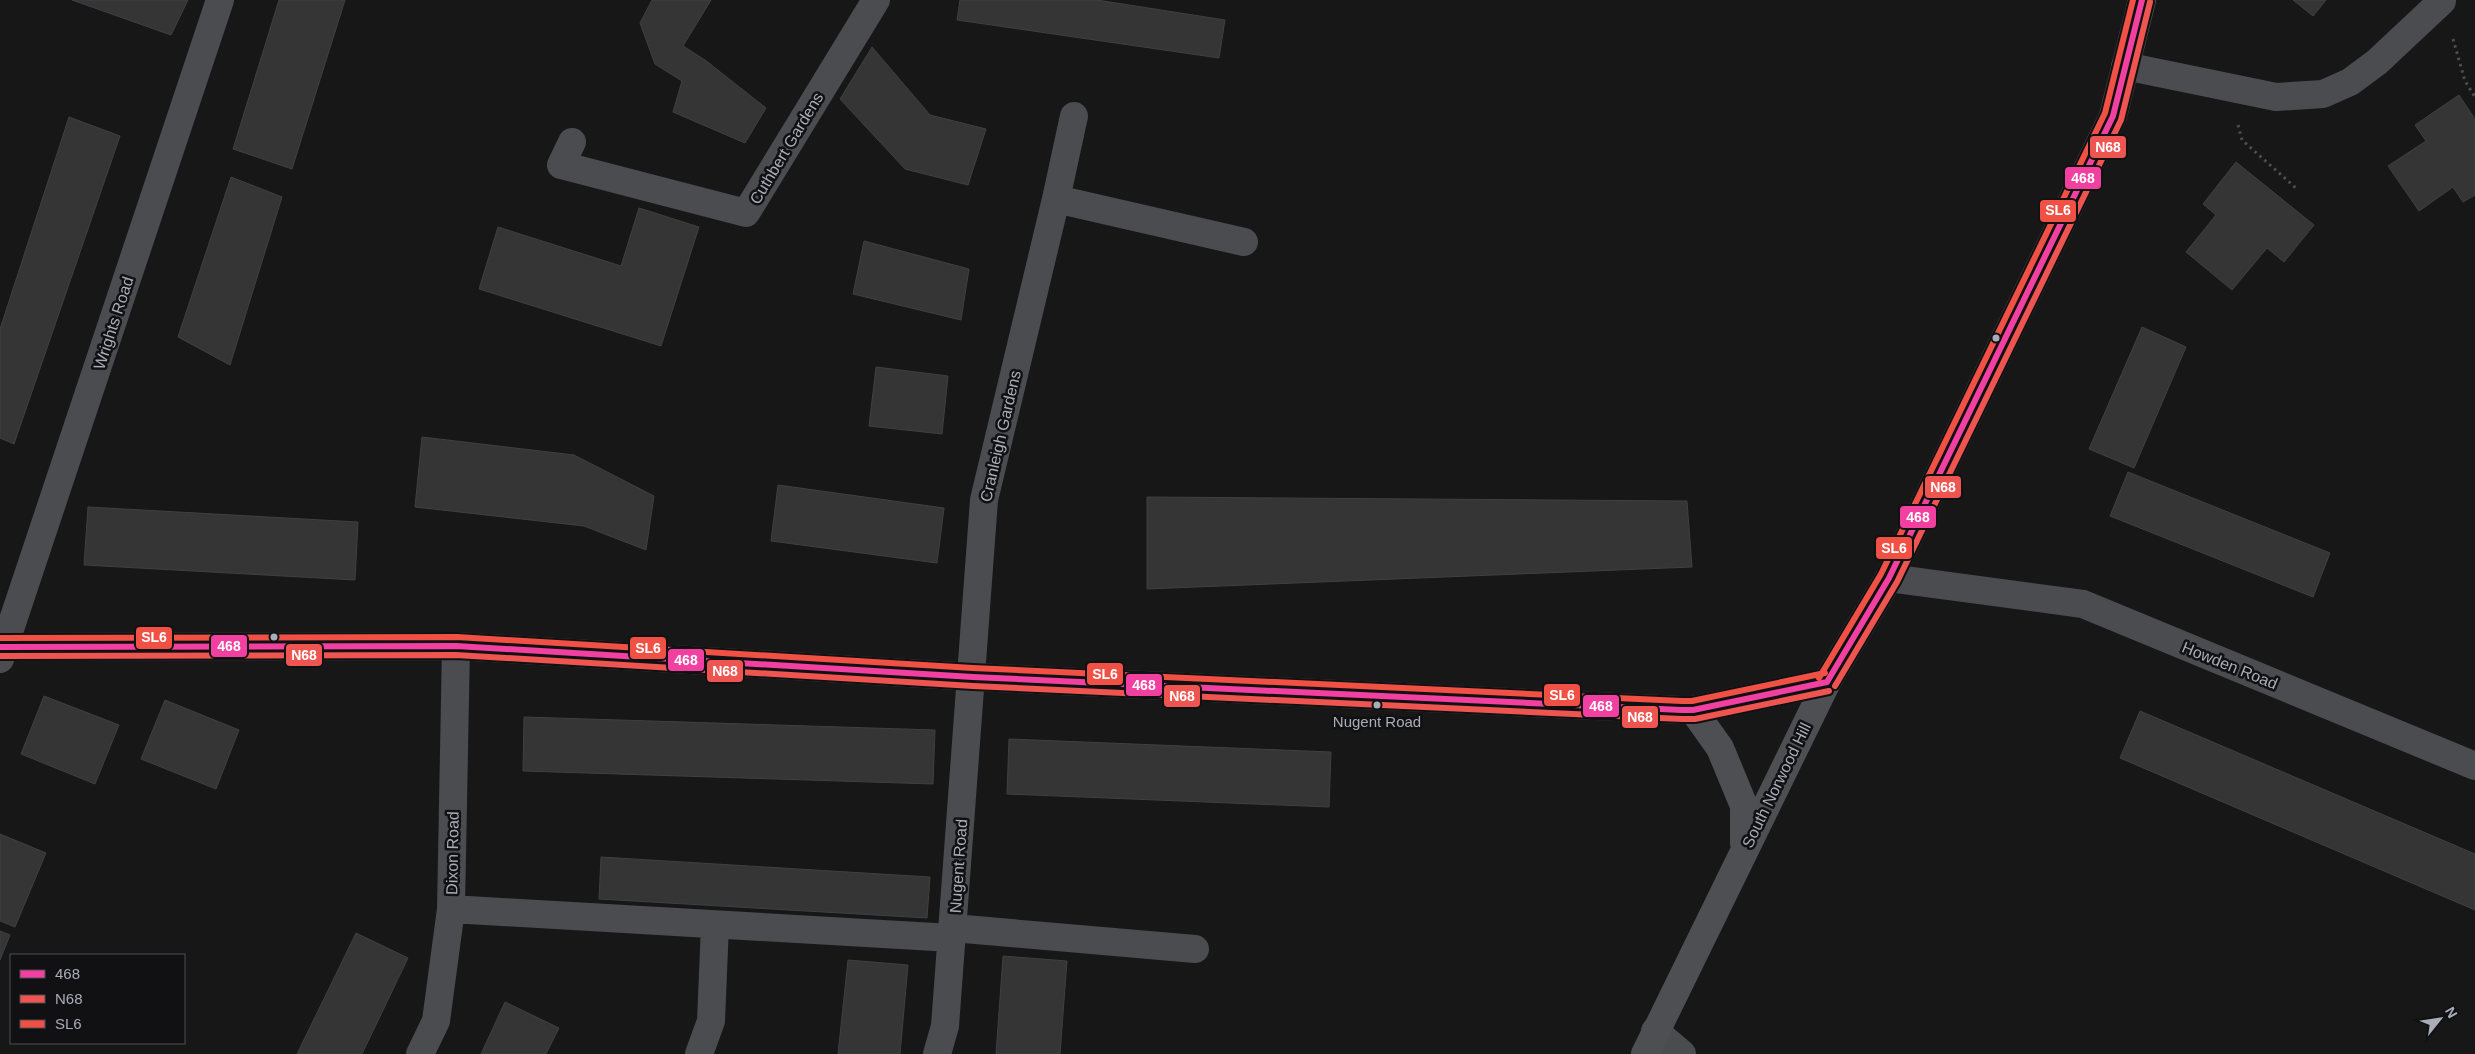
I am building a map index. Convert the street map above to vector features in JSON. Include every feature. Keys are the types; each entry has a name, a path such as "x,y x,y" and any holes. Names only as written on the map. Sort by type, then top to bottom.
{"main road":[{"name":"South Norwood Hill","path":"1650,1043 1827,682 1888,578 2113,116 2142,0"},
{"path":"2,651 456,646 973,677 1693,710 1827,682"},
{"path":"1693,710 1720,748 1744,806 1744,849"}],"street":[{"name":"Wrights Road","path":"2,651 220,0"},
{"name":"Cuthbert Gardens","path":"572,142 561,166 746,213 876,0"},
{"path":"2125,66 2276,97 2323,94 2350,82 2377,62 2442,1"},
{"name":"Cranleigh Gardens","path":"973,677 984,500 1074,116"},
{"path":"1056,199 1244,242"},
{"name":"Howden Road","path":"1888,578 2083,604 2475,766"},
{"name":"Dixon Road","path":"420,1054 436,1020 451,909 456,646"},
{"name":"Nugent Road","path":"937,1054 945,1026 973,677"},
{"path":"451,909 715,925 953,933 1195,949"},
{"path":"699,1054 711,1021 715,925"},
{"path":"1650,1043 1682,1054"}],"path":[{"path":"2442,1 2465,81 2475,96"},
{"path":"2229,88 2242,140 2297,190"}],"building":[{"path":"72,0 188,0 171,35"},
{"path":"279,0 345,0 292,169 233,149"},
{"path":"652,0 711,0 683,46 705,60 766,108 745,143 673,112 682,81 655,64 640,23"},
{"path":"960,0 1097,0 1225,20 1219,58 957,20"},
{"path":"2293,0 2326,0 2313,16"},
{"path":"872,47 930,115 986,129 968,185 905,169 840,99"},
{"path":"2459,95 2475,119 2475,195 2463,202 2453,187 2419,211 2388,166 2426,141 2415,125"},
{"path":"69,117 120,136 14,444 0,438 0,329"},
{"path":"2236,162 2314,225 2284,262 2267,248 2232,290 2186,252 2216,215 2203,204"},
{"path":"231,177 282,197 230,365 178,337"},
{"path":"639,208 699,227 661,346 479,289 498,227 621,266"},
{"path":"864,241 969,269 961,320 853,294"},
{"path":"2142,327 2186,347 2134,468 2089,449"},
{"path":"876,367 948,376 942,434 869,426"},
{"path":"422,437 574,455 654,496 646,550 584,526 415,507"},
{"path":"2128,472 2330,553 2313,597 2110,516"},
{"path":"778,485 944,508 937,563 771,541"},
{"path":"1147,497 1687,501 1692,567 1147,589"},
{"path":"88,507 358,522 355,580 84,565"},
{"path":"44,696 119,725 95,784 21,754"},
{"path":"165,700 239,730 216,789 141,759"},
{"path":"2140,711 2475,854 2475,910 2120,758"},
{"path":"524,717 935,730 933,784 523,771"},
{"path":"1009,739 1331,752 1329,807 1007,794"},
{"path":"0,834 46,853 15,927 0,921"},
{"path":"601,857 930,877 927,918 599,899"},
{"path":"0,931 10,935 0,960"},
{"path":"356,933 408,958 362,1054 297,1054"},
{"path":"1003,956 1067,961 1060,1054 996,1054"},
{"path":"848,960 908,965 900,1054 838,1054"},
{"path":"505,1002 559,1028 546,1054 481,1054"}],"transit line":[{"name":"SL6","path":"1819,678 1881,574 2105,113 2133,0"},
{"name":"468","path":"1827,682 1889,578 2113,116 2142,0"},
{"name":"N68","path":"1835,686 1897,582 2121,120 2150,2"},
{"name":"SL6","path":"0,638 457,637 973,668 1682,701 1692,701 1825,673"},
{"name":"468","path":"0,647 456,646 973,677 1682,710 1693,710 1827,682"},
{"name":"N68","path":"0,656 456,655 973,686 1682,719 1695,719 1829,691"}],"place":[{"name":"Nugent Road","path":"1377,705"}]}
